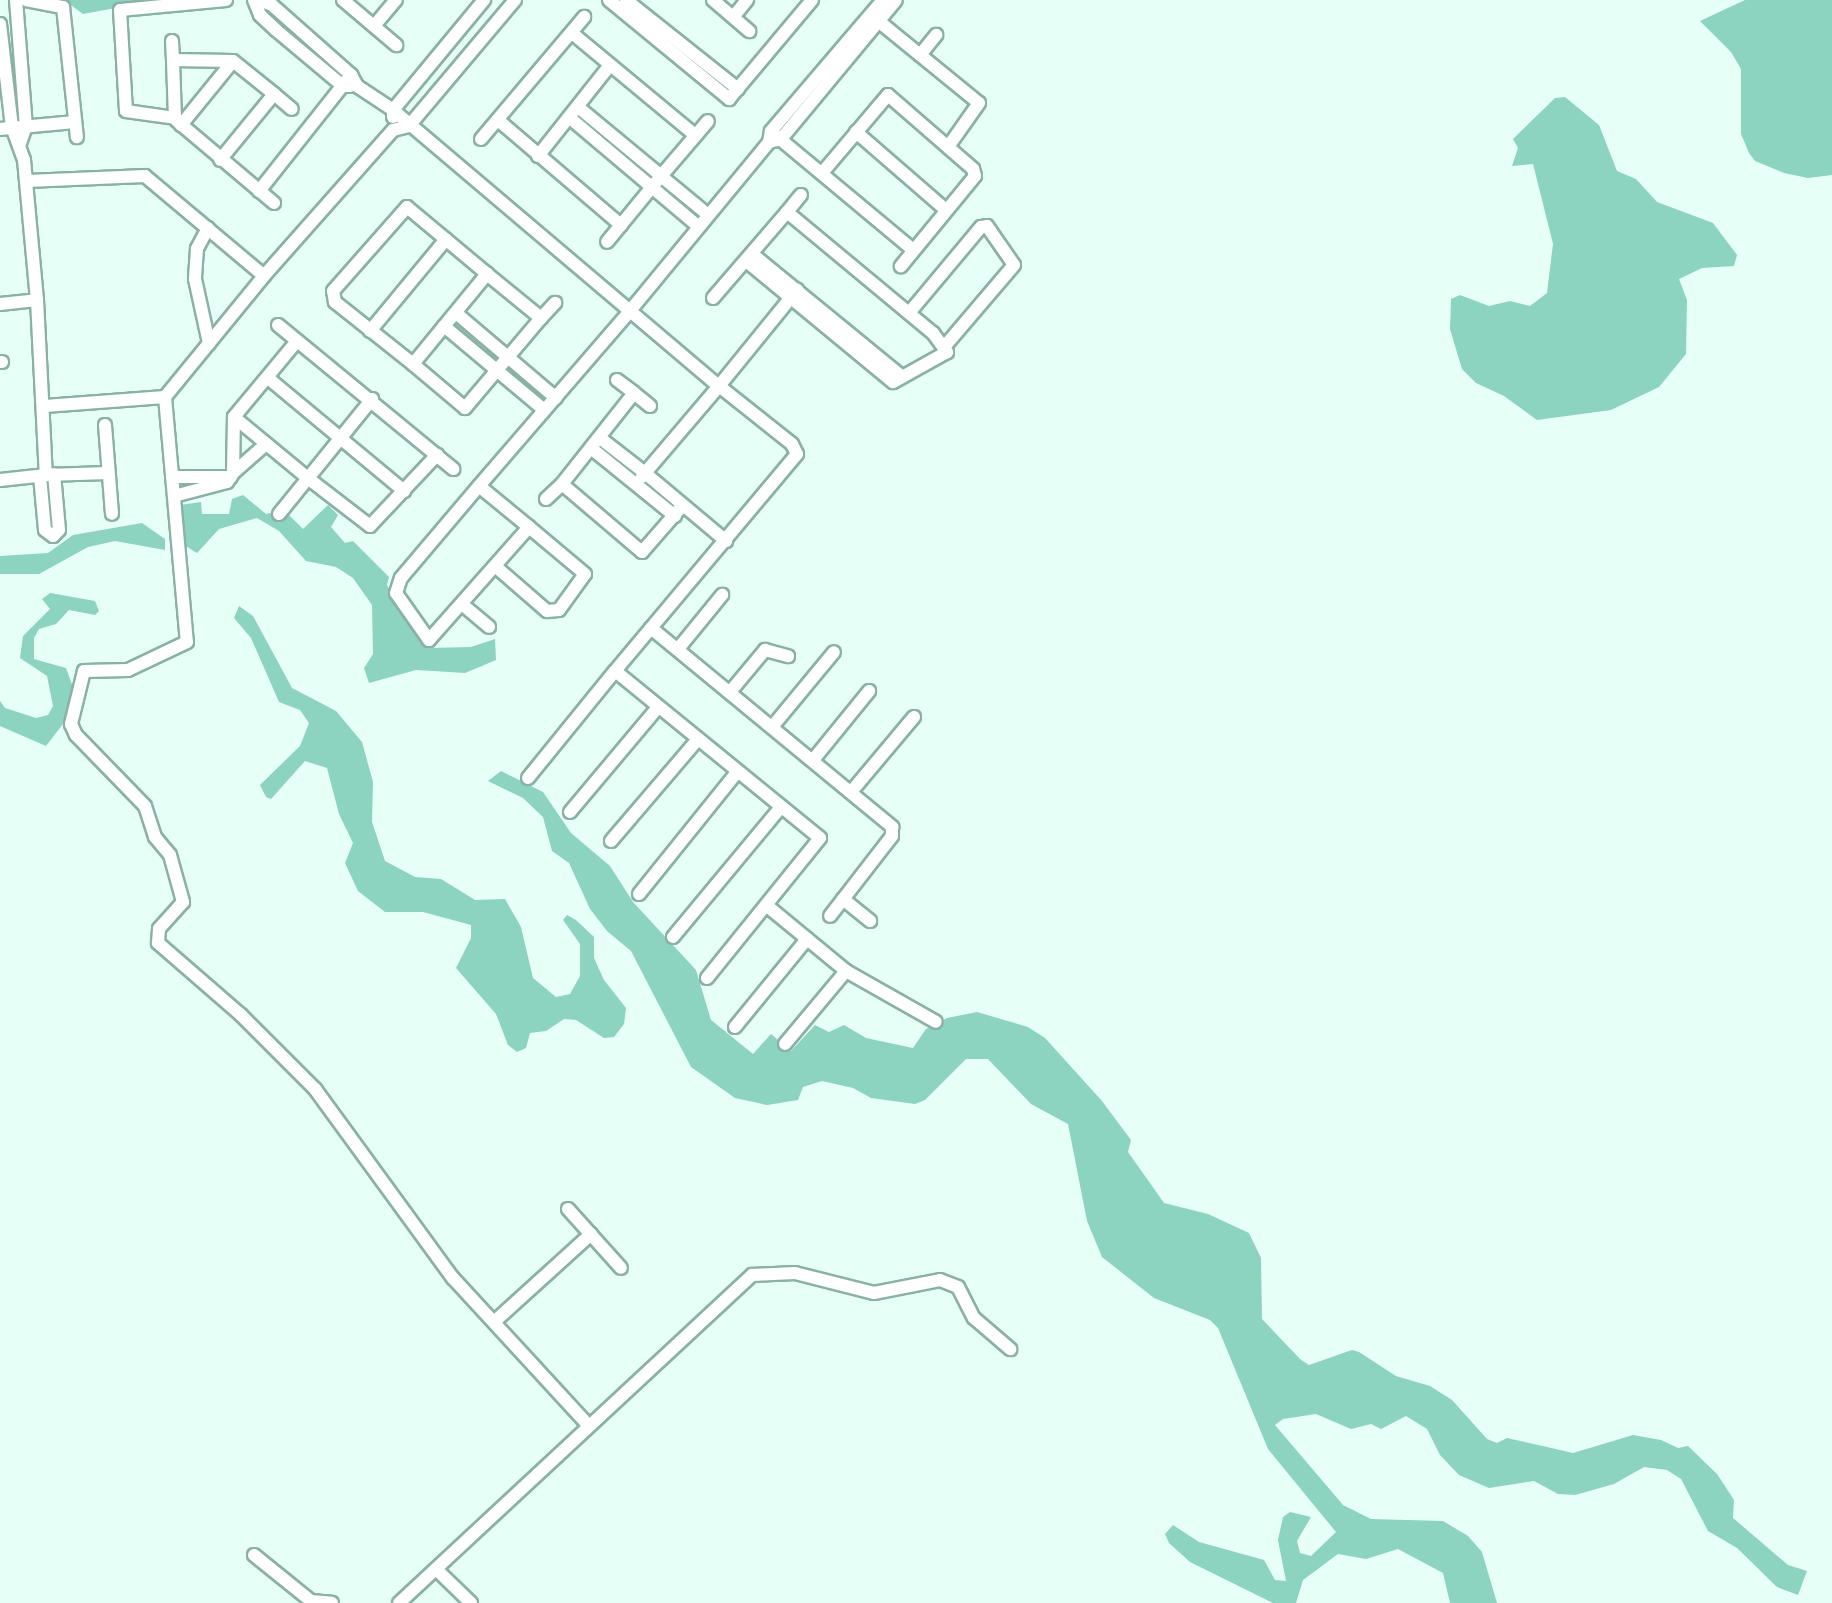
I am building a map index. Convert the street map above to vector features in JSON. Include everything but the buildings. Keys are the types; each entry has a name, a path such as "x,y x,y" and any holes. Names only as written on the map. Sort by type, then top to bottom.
{"street":[{"path":"16,0 26,126 20,143 27,181 37,300 47,475"},
{"path":"26,0 61,5 77,137"},
{"path":"226,0 118,12 126,111 178,122 274,203"},
{"path":"254,0 261,16 343,86"},
{"path":"343,0 396,45"},
{"path":"374,26 396,0"},
{"path":"393,131 393,110 484,0"},
{"path":"515,0 409,126 393,131 264,276 165,397 186,646 128,670 84,671 72,724 74,733 145,806 156,837 172,861 183,902 156,939 242,1015 315,1089 453,1278 589,1426"},
{"path":"626,0 738,89"},
{"path":"713,0 749,31"},
{"path":"734,16 747,0"},
{"path":"612,1 729,99 812,0"},
{"path":"875,19 883,0"},
{"path":"529,527 463,605 429,640 395,589 479,486 629,312 707,214 875,19 896,0"},
{"path":"261,16 269,2 354,81 393,110 629,312 792,444 797,454 528,778"},
{"path":"481,139 584,18"},
{"path":"875,19 979,103 948,147"},
{"path":"0,23 6,128 20,143"},
{"path":"572,33 695,135"},
{"path":"920,55 936,35"},
{"path":"172,41 178,122"},
{"path":"173,60 233,61 292,109"},
{"path":"178,122 233,61"},
{"path":"538,156 610,65"},
{"path":"259,191 343,86 354,81"},
{"path":"220,160 274,94"},
{"path":"821,173 882,98 890,96 975,174 901,266"},
{"path":"578,107 707,214"},
{"path":"570,118 698,226"},
{"path":"498,120 621,225"},
{"path":"607,242 708,121"},
{"path":"6,128 75,122"},
{"path":"856,132 946,210"},
{"path":"774,137 913,250"},
{"path":"27,181 145,176 264,276"},
{"path":"713,298 801,195"},
{"path":"541,318 407,207 332,291 335,302 465,408 499,372 555,303"},
{"path":"787,212 946,345"},
{"path":"749,257 893,382 945,354 946,345 1014,265 987,226 981,227 909,313"},
{"path":"208,228 197,249 195,279 209,343"},
{"path":"370,331 446,239"},
{"path":"413,364 487,274"},
{"path":"641,478 794,294"},
{"path":"0,304 37,300"},
{"path":"456,313 556,398"},
{"path":"278,325 453,469"},
{"path":"444,326 544,411"},
{"path":"232,475 234,417 297,341"},
{"path":"268,378 404,491"},
{"path":"617,380 650,406"},
{"path":"546,499 562,484 634,393"},
{"path":"45,406 165,397"},
{"path":"279,514 372,400"},
{"path":"234,417 368,526 437,455"},
{"path":"105,425 112,514"},
{"path":"596,443 679,510 726,541"},
{"path":"174,496 221,487 266,444"},
{"path":"0,480 108,473"},
{"path":"172,477 232,475"},
{"path":"562,484 642,552 679,510"},
{"path":"479,486 585,574 559,610 547,611 495,566"},
{"path":"678,649 722,594"},
{"path":"463,605 489,627"},
{"path":"651,628 813,760 894,832 830,916"},
{"path":"730,692 765,650 788,656"},
{"path":"772,727 834,652"},
{"path":"615,671 820,838 707,978"},
{"path":"813,760 869,691"},
{"path":"570,812 658,706"},
{"path":"851,792 914,717"},
{"path":"611,842 698,739"},
{"path":"639,894 737,772"},
{"path":"673,937 781,807"},
{"path":"843,898 870,921"},
{"path":"766,905 846,971 936,1022"},
{"path":"735,1027 807,939"},
{"path":"785,1044 846,971"},
{"path":"568,1209 621,1268"},
{"path":"494,1322 591,1234"},
{"path":"399,1603 707,1313 752,1275 795,1273 874,1293 933,1280 947,1282 961,1290 980,1326 1010,1349"},
{"path":"254,1555 311,1601 332,1603"},
{"path":"436,1569 471,1603"}],"green space":[{"path":"64,0 159,0 83,14"},
{"path":"1745,0 1832,0 1832,175 1808,178 1784,173 1755,161 1749,153 1741,134 1741,69 1731,52 1700,21"},
{"path":"1565,97 1599,125 1617,171 1636,179 1657,202 1713,223 1737,255 1734,266 1702,268 1679,279 1687,300 1686,354 1659,387 1611,410 1537,420 1504,396 1476,383 1462,369 1450,329 1451,299 1460,295 1489,306 1510,301 1530,306 1547,293 1553,244 1533,164 1512,166 1518,148 1513,139 1555,98"},
{"path":"243,495 266,514 284,510 303,529 328,505 338,515 331,527 345,543 353,541 389,577 387,585 403,617 427,648 471,647 495,639 496,660 465,673 416,670 369,683 364,668 373,654 372,605 353,578 336,567 306,561 279,531 257,518 219,529 197,553 184,545 180,505 201,502 202,514 229,514 232,499"},
{"path":"142,523 165,539 165,550 115,541 88,547 39,574 0,574 0,556 48,553 73,535"},
{"path":"50,593 95,601 99,611 95,615 69,610 56,624 39,629 34,638 34,659 66,668 73,687 66,720 46,746 0,726 0,701 5,708 36,718 48,715 53,706 47,676 20,658 23,636 50,609 42,599"},
{"path":"239,606 253,616 292,688 336,711 362,742 373,782 372,822 385,861 415,877 441,879 475,900 505,899 521,927 533,978 556,997 570,994 580,976 580,944 563,920 567,915 576,920 594,937 594,958 604,980 626,1008 624,1024 614,1037 604,1038 576,1020 564,1019 546,1031 530,1033 526,1048 517,1052 508,1045 496,1014 456,968 471,938 471,925 423,912 385,912 358,891 345,863 353,843 339,814 327,768 305,761 271,799 266,797 260,785 300,746 309,723 300,710 279,702 251,638 234,618"},
{"path":"501,771 543,792 571,833 610,866 633,902 696,970 711,1020 753,1054 771,1034 791,1051 815,1025 829,1032 844,1025 866,1038 913,1048 926,1029 947,1018 977,1012 1028,1027 1045,1038 1102,1101 1131,1140 1128,1152 1164,1203 1208,1214 1249,1233 1261,1258 1262,1319 1300,1359 1309,1365 1352,1350 1359,1352 1396,1376 1430,1386 1452,1400 1487,1439 1497,1443 1507,1438 1573,1453 1633,1435 1661,1440 1678,1448 1688,1446 1717,1474 1734,1500 1733,1518 1788,1565 1807,1571 1798,1595 1777,1587 1737,1548 1708,1531 1681,1479 1667,1470 1644,1467 1614,1484 1575,1495 1558,1494 1534,1481 1489,1488 1459,1475 1440,1455 1427,1429 1406,1416 1381,1429 1371,1424 1351,1429 1316,1414 1283,1419 1275,1425 1343,1505 1371,1519 1443,1521 1468,1536 1482,1552 1497,1603 1450,1603 1443,1573 1398,1549 1366,1559 1338,1554 1303,1580 1296,1603 1273,1603 1190,1562 1169,1543 1165,1534 1173,1525 1199,1542 1264,1560 1275,1580 1286,1581 1278,1540 1283,1517 1290,1512 1311,1517 1297,1541 1300,1553 1311,1556 1336,1532 1268,1449 1218,1328 1210,1320 1154,1298 1102,1257 1087,1221 1068,1124 1031,1104 988,1059 966,1059 925,1100 915,1104 871,1098 853,1088 822,1081 803,1087 798,1100 767,1105 735,1098 691,1067 631,951 607,931 590,909 569,863 552,851 543,817 523,798 488,781"}]}
